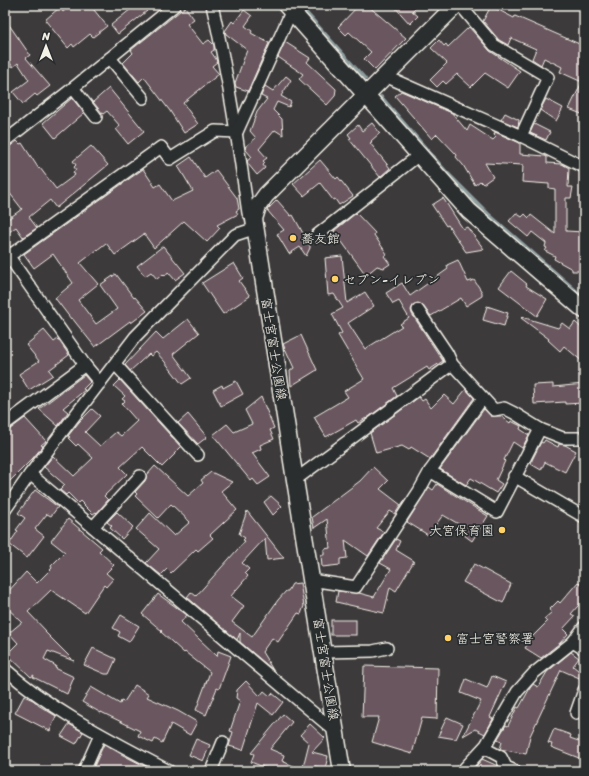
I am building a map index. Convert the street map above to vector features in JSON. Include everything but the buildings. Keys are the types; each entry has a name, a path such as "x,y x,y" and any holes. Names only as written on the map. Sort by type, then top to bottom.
{"main road":[{"path":"255,223 258,206 266,195 456,5"},
{"path":"289,8 365,96 469,211 584,310"},
{"name":"富士宮富士公園線","path":"255,223 342,771"}],"street":[{"path":"5,141 175,5"},
{"path":"5,510 30,474 135,337 235,235 255,223 248,213 237,132 224,58 212,5"},
{"path":"460,5 494,45 548,77 521,136"},
{"path":"237,132 289,8"},
{"path":"110,58 143,98"},
{"path":"385,76 521,136 584,167"},
{"path":"73,88 96,117"},
{"path":"100,383 7,253 161,147 170,160 215,131 237,132"},
{"path":"316,235 419,155"},
{"path":"418,310 447,353 452,364 494,410 504,408 514,412 540,429 562,438 584,438"},
{"path":"5,424 85,364"},
{"path":"115,364 198,455"},
{"path":"295,480 452,364"},
{"path":"311,580 356,587 419,491 430,471 483,398"},
{"path":"430,471 496,512 540,429"},
{"path":"30,474 336,732"},
{"path":"93,527 140,476"},
{"path":"514,476 584,517"},
{"path":"462,771 484,748 517,692 534,673 573,642 584,628"},
{"path":"573,642 584,649"},
{"path":"323,652 373,651 387,648"},
{"path":"5,669 26,687 100,735 169,771"},
{"path":"576,713 584,690"},
{"path":"84,771 100,735"},
{"path":"211,771 223,742"},
{"path":"484,748 502,757 506,767 516,771"}],"waterway":[{"path":"299,5 365,79"},
{"path":"381,97 447,173 488,214 584,298"}],"place":[{"name":"蕎友館","path":"293,238"},
{"name":"セブン-イレブン","path":"335,279"},
{"name":"大宮保育園","path":"502,530"},
{"name":"富士宮警察署","path":"448,638"}]}
